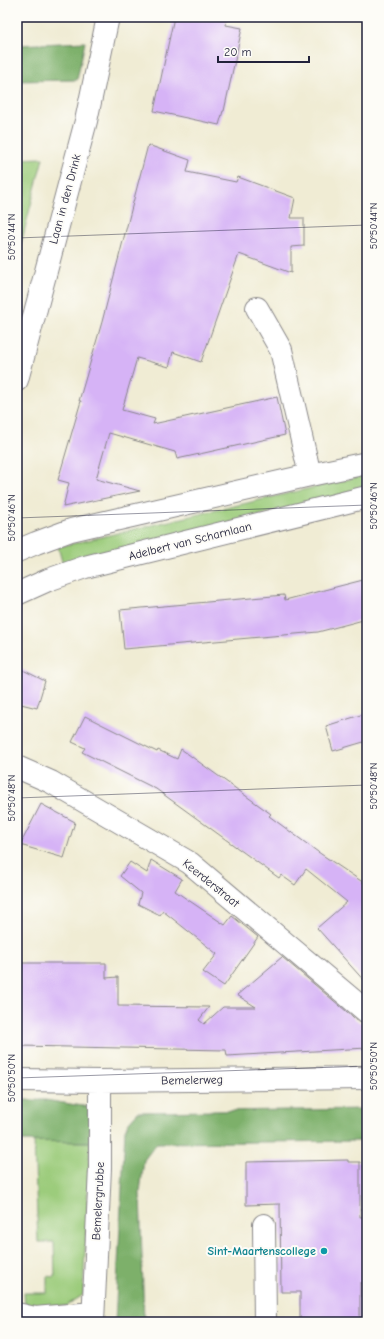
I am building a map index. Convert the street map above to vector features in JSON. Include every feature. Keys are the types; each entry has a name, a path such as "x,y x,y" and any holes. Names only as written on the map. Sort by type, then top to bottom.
{"street":[{"name":"Laan in den Drink","path":"17,380 86,120 108,17"},
{"path":"258,308 281,350 310,475"},
{"path":"17,551 71,530 367,463"},
{"name":"Adelbert van Scharnlaan","path":"18,591 85,567 367,497"},
{"name":"Keerderstraat","path":"17,767 51,782 190,863 367,1012"},
{"name":"Bemelerweg","path":"17,1080 100,1081 367,1078"},
{"name":"Bemelergrubbe","path":"93,1318 100,1168 100,1081"},
{"path":"264,1225 265,1322"},
{"path":"17,1314 35,1318 93,1318"}],"green space":[{"path":"85,42 77,80 17,81 17,45"},
{"path":"43,158 17,259 17,159"},
{"path":"367,475 367,488 63,565 58,547"},
{"path":"17,1100 45,1100 89,1107 90,1142 17,1141"},
{"path":"367,1109 367,1141 157,1143 144,1160 140,1192 144,1322 115,1322 125,1130 128,1123 138,1112"},
{"path":"34,1141 90,1142 83,1295 66,1306 25,1307 24,1293 47,1293 47,1276 55,1277 54,1242 38,1242"}],"building":[{"path":"174,17 227,17 226,25 242,28 224,111 219,125 154,111"},
{"path":"148,145 190,160 187,172 236,182 238,177 295,198 291,218 304,218 304,246 291,247 291,273 239,254 201,362 173,352 169,367 137,358 122,410 155,419 153,424 277,397 285,435 177,459 175,452 109,433 96,479 140,491 63,507 69,483 58,480 81,401 79,401 102,322"},
{"path":"367,579 367,619 318,632 124,649 120,610 284,595 285,600"},
{"path":"17,667 45,681 37,708 17,703"},
{"path":"367,713 367,741 333,751 326,726"},
{"path":"85,716 157,752 158,750 177,759 181,749 271,814 269,816 318,852 367,885 367,984 317,928 347,902 306,869 295,885 281,875 279,878 156,789 82,752 85,748 72,742"},
{"path":"41,804 75,822 64,858 20,845"},
{"path":"151,860 182,879 175,891 225,925 232,916 258,937 224,986 203,972 217,954 163,911 160,915 138,904 141,893 120,876 130,862 147,873"},
{"path":"282,957 359,1022 367,1024 367,1048 227,1056 226,1050 19,1046 19,1036 17,1036 17,963 106,963 106,978 118,977 118,1006 209,1007 199,1020 204,1024 223,1007 256,1007 237,995"},
{"name":"Sint-Maartenscollege","path":"348,1160 348,1162 360,1162 360,1217 367,1217 367,1283 360,1283 360,1322 300,1322 300,1292 281,1292 280,1204 246,1205 246,1162"}],"place":[{"name":"Sint-Maartenscollege","path":"324,1251"}]}
